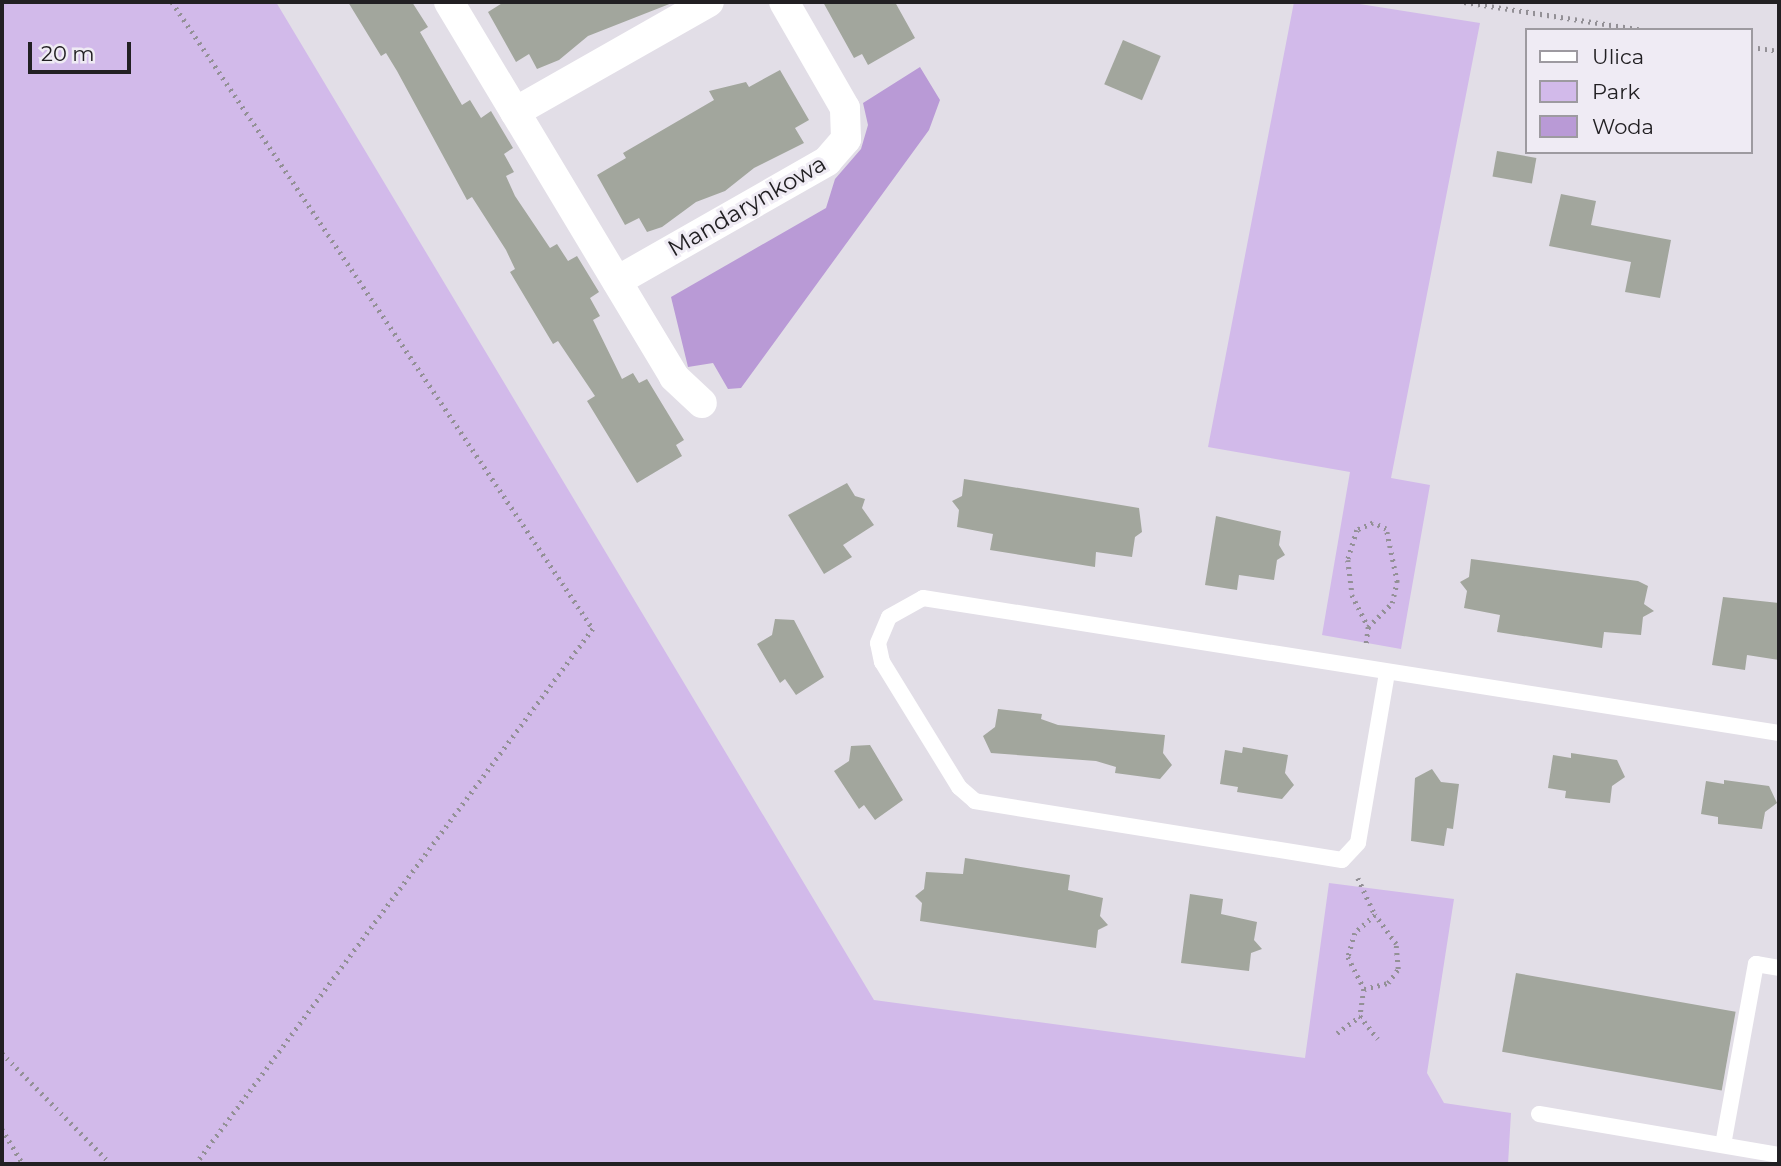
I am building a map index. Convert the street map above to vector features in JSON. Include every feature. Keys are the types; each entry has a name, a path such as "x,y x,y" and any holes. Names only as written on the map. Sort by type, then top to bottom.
{"street":[{"path":"449,2 674,377 702,403"},
{"path":"516,113 709,2"},
{"name":"Mandarynkowa","path":"617,281 827,161 846,139 845,108 784,2"}],"lane":[{"path":"1387,673 1352,856 1342,860 975,801 959,787 882,662 878,643 889,617 923,598 1779,733"},
{"path":"1723,1145 1756,964 1779,968"},
{"path":"1539,1114 1779,1155"}],"path":[{"path":"172,2 593,629 196,1164"},
{"path":"1464,2 1629,28"},
{"path":"1753,47 1779,51"},
{"path":"1366,651 1368,627 1352,595 1348,560 1357,530 1373,523 1386,529 1397,582 1392,603 1368,627"},
{"path":"1352,856 1375,915 1396,944 1398,969 1388,983 1364,989"},
{"path":"1364,989 1353,977 1348,948 1375,915"},
{"path":"1337,1033 1360,1016 1364,989"},
{"path":"1360,1016 1378,1039"},
{"path":"2,1054 111,1164"},
{"path":"2,1129 23,1164"}],"green space":[{"path":"2,2 276,2 874,1000 1305,1058 1329,883 1454,899 1427,1073 1444,1103 1511,1113 1508,1164 2,1164"},
{"path":"1294,2 1347,2 1480,23 1391,478 1430,485 1401,649 1322,635 1350,472 1208,447"}],"water":[{"path":"920,67 940,100 929,130 741,388 728,389 713,363 688,367 671,297 826,208 835,179 861,149 868,125 863,103"}],"building":[{"path":"348,2 412,2 428,27 420,32 462,105 470,100 481,118 491,111 513,148 504,154 514,172 506,176 515,196 550,248 557,244 568,261 577,256 599,292 590,298 600,316 593,320 622,379 633,373 639,383 647,379 684,440 676,445 682,456 637,483 587,401 595,396 558,341 553,344 510,272 515,269 506,250 472,197 467,200 397,71 386,53 381,56"},
{"path":"504,2 672,3 588,36 559,60 537,69 529,54 516,62 488,12"},
{"path":"823,2 895,2 915,38 868,65 862,54 854,58"},
{"path":"1123,40 1161,56 1142,100 1104,84"},
{"path":"780,70 809,120 795,128 804,143 754,168 725,191 696,202 662,227 647,232 639,218 625,225 597,175 626,158 623,153 714,100 709,91 746,82 749,87"},
{"path":"1497,151 1536,158 1532,184 1492,177"},
{"path":"1561,194 1596,201 1591,225 1671,240 1660,298 1625,292 1631,262 1549,246"},
{"path":"964,479 1139,508 1142,532 1135,537 1132,557 1096,552 1095,567 990,550 993,534 957,527 959,510 952,501 962,496"},
{"path":"847,483 855,496 865,499 862,508 874,525 843,545 852,557 824,574 788,515"},
{"path":"1216,516 1281,531 1279,545 1285,555 1277,560 1274,580 1239,575 1237,590 1205,585"},
{"path":"1471,559 1638,581 1648,586 1644,604 1654,611 1643,617 1641,635 1604,632 1602,648 1497,632 1500,615 1464,608 1467,591 1460,582 1469,577"},
{"path":"1723,597 1779,603 1779,660 1747,655 1745,670 1712,665"},
{"path":"775,619 794,620 824,677 796,695 785,679 780,683 757,644 772,635"},
{"path":"998,709 1042,714 1041,719 1058,725 1165,735 1163,753 1172,765 1160,779 1115,773 1116,767 1096,761 991,753 983,736 995,727"},
{"path":"870,745 903,800 875,820 864,805 859,809 834,771 849,761 851,746"},
{"path":"1243,747 1288,755 1285,773 1294,785 1282,799 1237,792 1238,787 1220,784 1225,750 1242,753"},
{"path":"1571,753 1617,760 1625,777 1612,786 1610,803 1565,798 1566,791 1548,788 1553,755 1571,758"},
{"path":"1432,769 1441,782 1459,784 1453,829 1447,828 1444,846 1411,841 1415,778"},
{"path":"1724,780 1769,786 1777,803 1765,812 1762,829 1718,824 1718,817 1701,814 1706,781 1724,784"},
{"path":"965,858 1070,875 1068,890 1103,898 1100,916 1108,925 1098,930 1096,948 920,921 922,903 915,896 924,889 926,872 963,874"},
{"path":"1190,894 1223,899 1221,914 1257,922 1254,940 1262,949 1251,953 1249,971 1181,963"},
{"path":"1516,973 1736,1012 1722,1091 1502,1052"}]}
